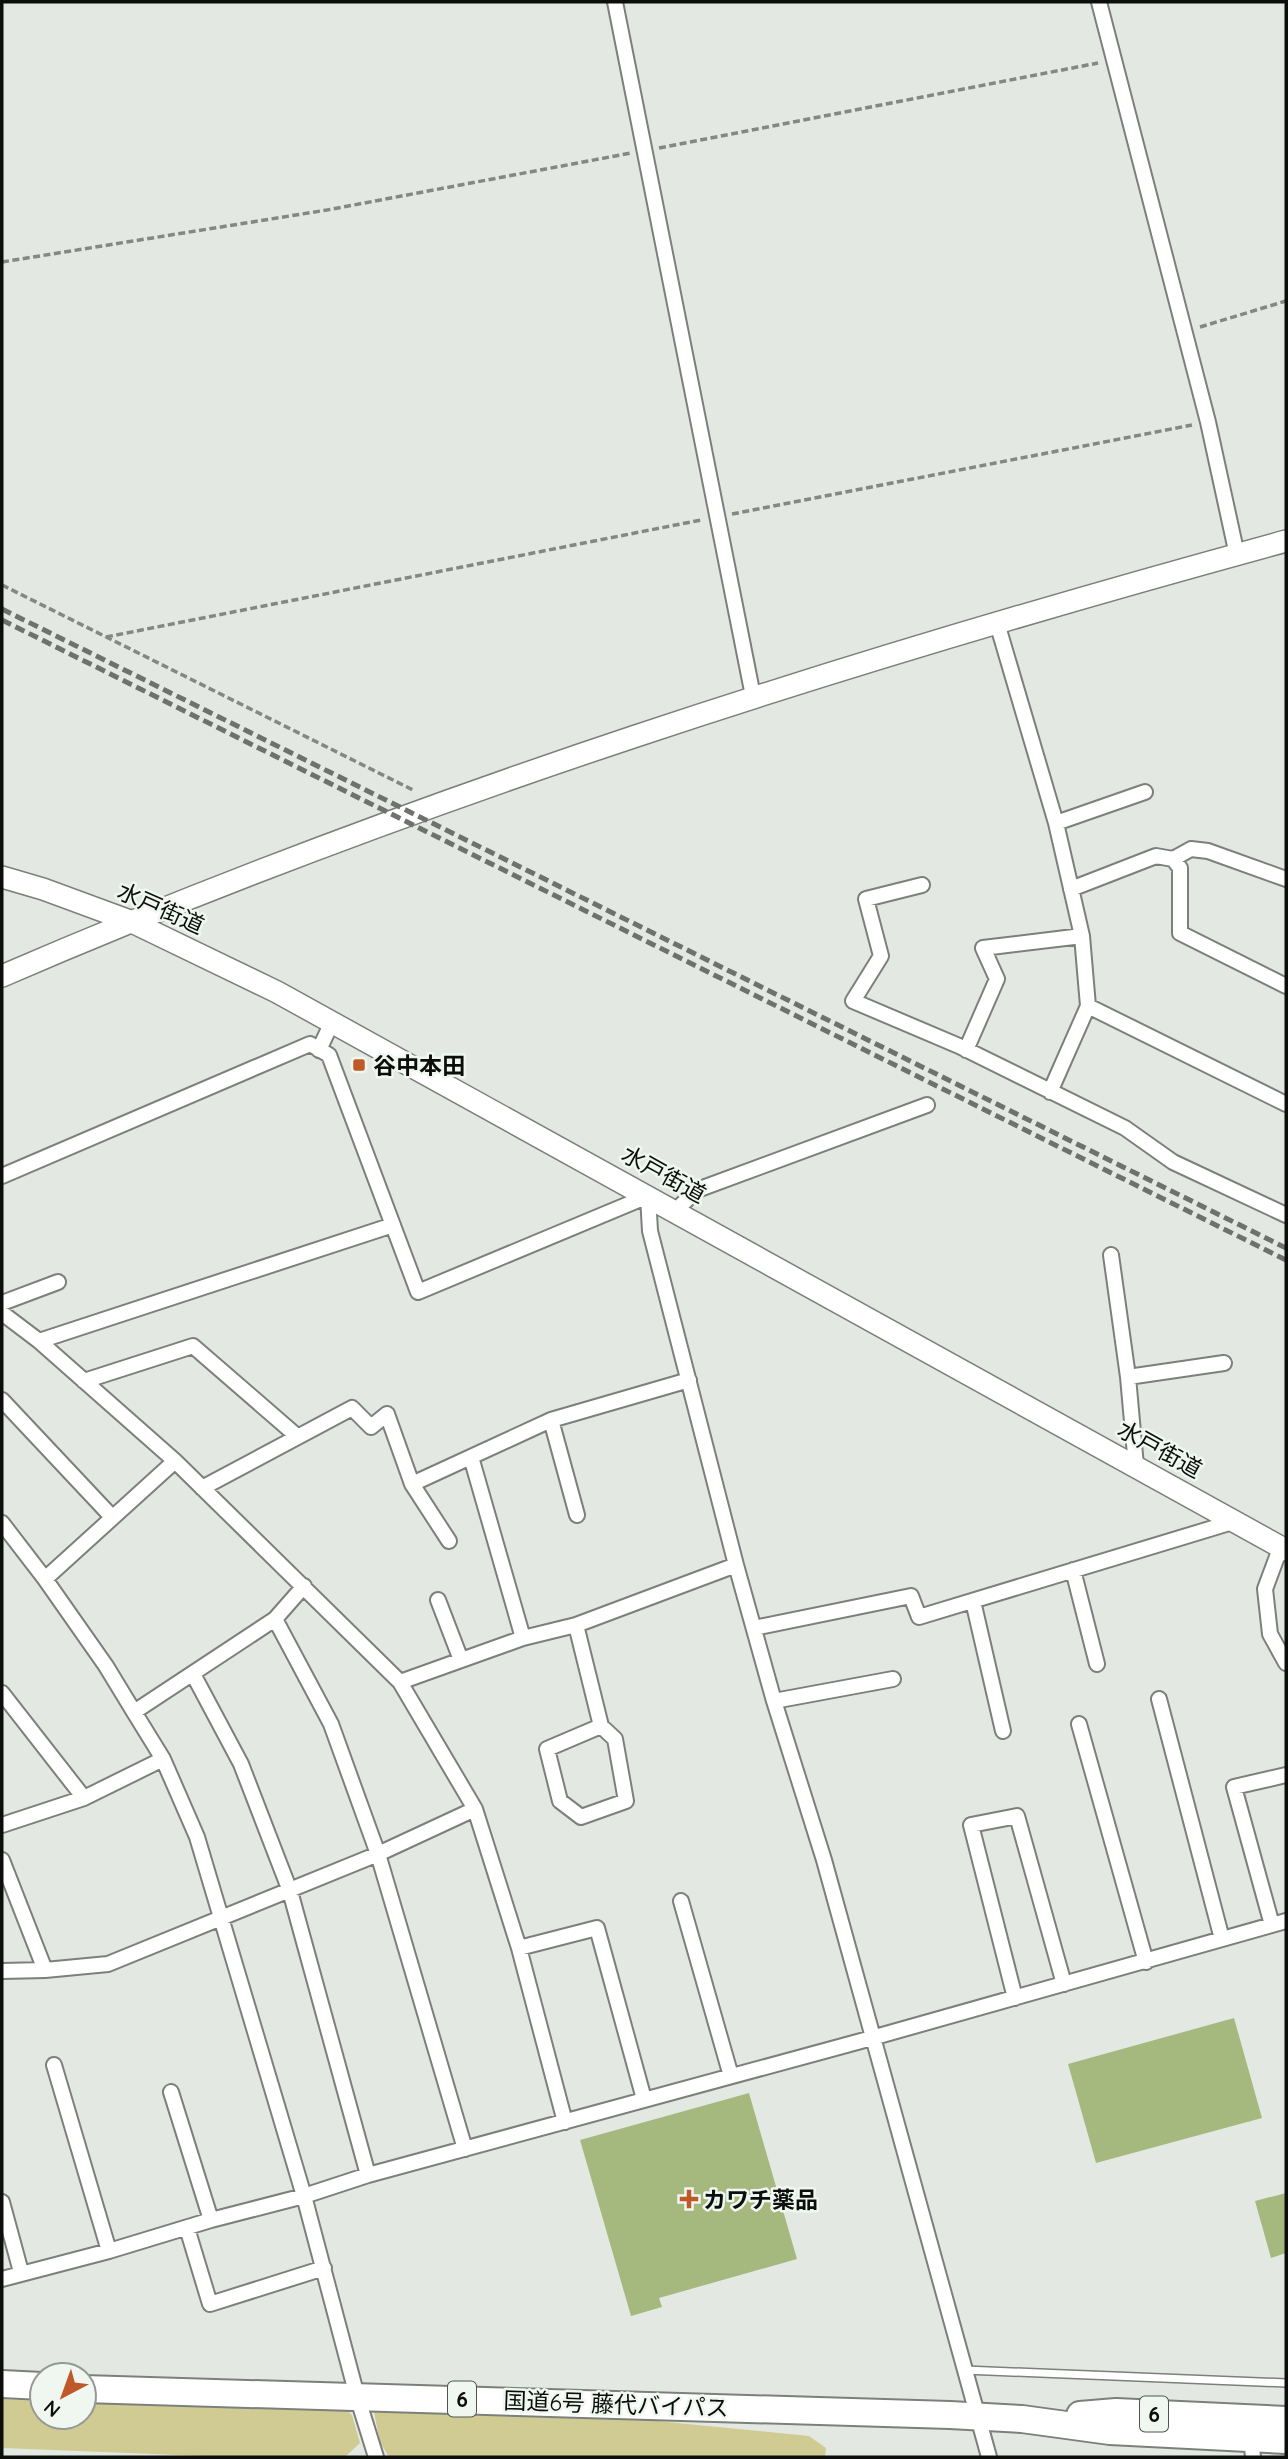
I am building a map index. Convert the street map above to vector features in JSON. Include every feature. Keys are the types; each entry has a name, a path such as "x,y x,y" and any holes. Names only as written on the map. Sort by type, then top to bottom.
{"highway":[{"path":"2,2384 28,2385"},
{"name":"国道6号 藤代バイパス","path":"98,2390 977,2417 1022,2419 1252,2448 1286,2440"},
{"name":"国道6号 藤代バイパス","path":"1022,2419 1116,2412 1286,2420"}],"main road":[{"path":"2,976 130,921 439,803 753,696 1286,541"},
{"name":"水戸街道","path":"2,877 130,921 217,962 332,1022 1283,1548"}],"street":[{"path":"615,2 753,696"},
{"path":"1099,2 1208,422 1237,555"},
{"path":"997,623 1056,823 1082,936 1088,1006 1050,1092"},
{"path":"1056,823 1145,792"},
{"path":"1071,889 1156,856 1172,859 1191,849 1208,851 1284,878 1286,860"},
{"path":"1172,859 1180,869 1180,933 1286,986"},
{"path":"922,885 866,900 881,956 853,1001 966,1050 1125,1128 1173,1162 1286,1215"},
{"path":"966,1050 997,979 983,948 1082,936"},
{"path":"1088,1006 1286,1104"},
{"path":"320,1050 332,1022"},
{"path":"2,1176 310,1044 329,1055 418,1292 648,1196 650,1231 736,1565 774,1701 824,1860 989,2457"},
{"path":"675,1211 697,1190 927,1105"},
{"path":"39,1341 393,1225"},
{"path":"1111,1255 1128,1377 1136,1466"},
{"path":"2,1303 58,1282"},
{"path":"2,1313 39,1341 174,1461 400,1682 475,1809 519,1948 565,2122"},
{"path":"84,1381 193,1346 298,1437"},
{"path":"1128,1377 1224,1363"},
{"path":"412,1484 551,1420 689,1380"},
{"path":"2,1400 112,1517"},
{"path":"202,1488 352,1408 371,1427 387,1414 412,1484 449,1541"},
{"path":"551,1420 577,1516"},
{"path":"471,1457 523,1638"},
{"path":"45,1579 174,1461"},
{"path":"754,1628 911,1596 919,1617 1236,1521"},
{"path":"2,1523 106,1666 163,1759 197,1837 304,2196 376,2457"},
{"path":"1283,1548 1265,1589 1270,1634 1286,1662"},
{"path":"400,1682 523,1638 576,1625 736,1565"},
{"path":"1073,1570 1097,1664"},
{"path":"134,1712 275,1619 304,1586"},
{"path":"438,1600 461,1660"},
{"path":"972,1601 1003,1731"},
{"path":"275,1619 331,1724 378,1854 466,2149"},
{"path":"576,1625 601,1726 615,1739 626,1801 581,1817 560,1801 547,1749 601,1726"},
{"path":"192,1674 241,1765 290,1891 368,2175"},
{"path":"774,1701 893,1679"},
{"path":"2,1693 84,1797"},
{"path":"1159,1699 1223,1939"},
{"path":"1079,1724 1146,1962"},
{"path":"2,1825 84,1797 163,1759"},
{"path":"2,2278 109,2251 211,2220 304,2196 368,2175 872,2038 1279,1923 1234,1787 1286,1775"},
{"path":"2,1970 45,1970 108,1964 378,1854 475,1809"},
{"path":"1015,1998 971,1825 1017,1816 1064,1984"},
{"path":"2,1860 45,1970"},
{"path":"681,1901 730,2076"},
{"path":"519,1948 597,1928 645,2099"},
{"path":"54,2065 109,2251"},
{"path":"171,2092 211,2220"},
{"path":"2,2202 21,2273"},
{"path":"187,2228 210,2304 324,2268"}],"lane":[{"path":"963,2369 1286,2383"}],"path":[{"path":"2,262 327,210 1114,60"},
{"path":"1185,332 1286,301"},
{"path":"106,637 1208,422"},
{"path":"2,585 439,803"}],"shaded area":[{"path":"2,2399 28,2400 28,2431 98,2431 98,2403 346,2409 352,2415 360,2443 345,2457 228,2457 2,2448"},
{"path":"374,2412 657,2421 809,2436 826,2448 825,2457 389,2457 380,2442"}],"building":[{"path":"1234,2018 1262,2118 1096,2163 1068,2064"},
{"name":"カワチ薬品","path":"749,2093 797,2259 659,2298 662,2307 631,2316 580,2140"},
{"path":"1286,2193 1286,2253 1271,2258 1255,2201"}],"railway":[{"path":"2,609 1286,1248"},
{"path":"2,620 1286,1260"}],"place":[{"name":"谷中本田","path":"359,1065"},
{"name":"カワチ薬品","path":"689,2199"}]}
